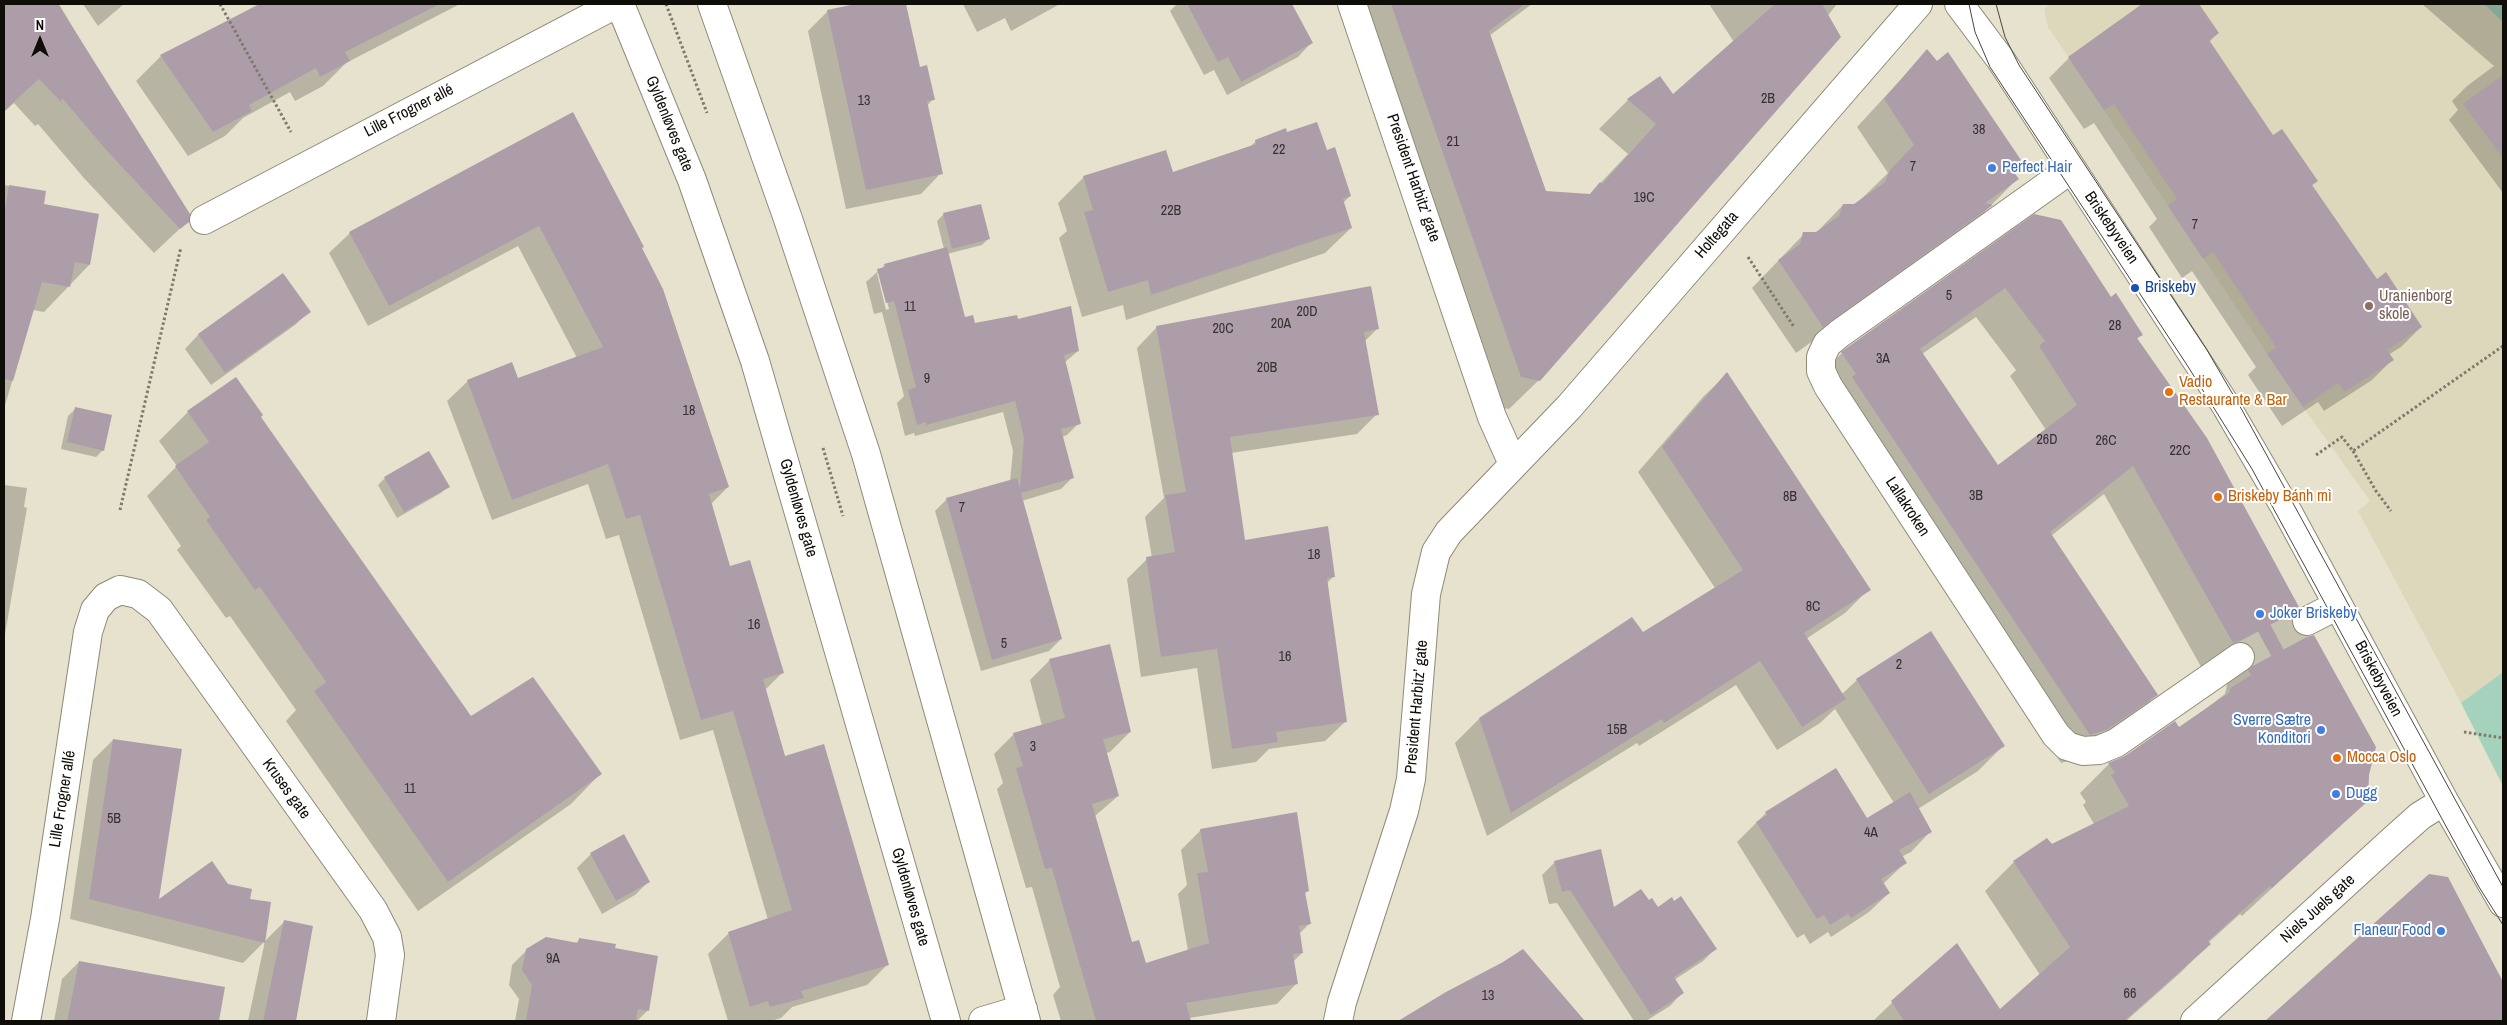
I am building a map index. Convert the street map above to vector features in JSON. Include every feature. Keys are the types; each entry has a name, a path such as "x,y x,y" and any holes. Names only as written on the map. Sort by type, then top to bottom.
{"street":[{"name":"Lille Frogner allé","path":"204,220 308,163 616,4"},
{"name":"Gyldenløves gate","path":"620,4 692,180 755,361 946,1021"},
{"path":"712,4 788,219 866,454 1024,1015 983,1021"},
{"name":"President Harbitz’ gate","path":"1338,1021 1342,1002 1404,811 1411,779 1426,594 1436,552 1449,532 1513,464 1492,417 1352,4"},
{"name":"Holtegata","path":"1513,464 1569,407 1918,4"},
{"name":"Briskebyveien","path":"1959,4 2001,60 2211,382 2285,507 2444,801 2503,903"},
{"name":"Lallakroken","path":"2071,169 1839,334 1827,344 1821,357 1821,371 1828,386 2056,735 2067,746 2083,751 2099,750 2116,743 2240,657"},
{"name":"Lille Frogner allé","path":"26,1021 45,920 88,632 95,610 106,597 120,590"},
{"name":"Kruses gate","path":"120,590 138,594 158,610 373,910 387,937 390,955 381,1021"},
{"path":"2307,621 2338,605"},
{"name":"Niels Juels gate","path":"2195,1021 2392,840 2420,816 2444,801"}],"path":[{"path":"220,4 308,163"},
{"path":"120,510 184,239"},
{"path":"1753,264 1780,305"},
{"path":"2353,451 2503,346"},
{"path":"2316,454 2342,437 2391,511"},
{"path":"2464,732 2503,738"}],"shaded area":[{"name":"Uranienborg skole","path":"2049,4 2503,4 2503,672 2461,703 2358,511 2370,501 2303,407 2048,27 2044,9"}],"green space":[{"path":"2484,4 2503,4 2503,22"},
{"path":"2503,672 2503,786 2461,703"}],"building":[{"path":"4,4 58,4 190,214 189,222 180,229 108,152 62,98 61,102 39,79 4,111"},
{"path":"260,4 440,4 345,52 350,61 320,77 316,68 249,105 252,111 213,132 160,55"},
{"path":"855,4 906,4 920,67 927,65 935,100 927,101 943,174 866,190 827,10"},
{"path":"1187,4 1292,4 1313,43 1241,82 1228,57 1218,62"},
{"path":"1391,4 1525,4 1489,31 1546,191 1590,194 1600,182 1602,184 1656,124 1627,99 1660,76 1673,94 1775,4 1822,4 1841,37 1540,381 1521,377"},
{"path":"2142,4 2199,4 2219,33 2209,40 2273,135 2282,129 2318,181 2312,185 2377,279 2386,272 2422,327 2387,350 2394,360 2345,392 2338,383 2303,407 2267,354 2276,347 2213,252 2203,259 2168,206 2177,199 2114,104 2104,110 2068,57"},
{"path":"1927,49 1937,61 1948,52 2021,160 2010,167 2019,179 1985,203 1993,205 1823,327 1778,260 1800,244 1803,232 1816,232 1839,216 1843,204 1854,204 1885,182 1890,170 1914,145 1884,99"},
{"path":"2503,75 2503,158 2463,104"},
{"path":"573,112 644,247 642,248 663,289 729,487 709,494 730,566 750,560 784,673 763,679 785,756 824,744 889,965 801,991 804,998 770,1007 768,1001 750,1007 728,932 792,910 733,711 701,720 640,515 626,519 608,464 512,500 467,380 512,362 518,378 603,347 539,226 389,306 349,232"},
{"path":"1317,122 1327,150 1335,147 1351,196 1343,199 1352,228 1151,295 1148,280 1108,292 1084,212 1093,210 1083,176 1166,150 1173,172 1256,144 1255,140 1286,128 1287,132"},
{"path":"9,185 46,191 44,204 99,214 90,265 75,262 70,287 42,282 13,381 4,379 4,216"},
{"path":"981,204 990,239 952,249 943,213"},
{"path":"2034,214 2061,220 2111,297 2116,293 2143,335 2137,338 2207,438 2299,607 2291,620 2293,629 2306,637 2314,635 2376,747 2369,775 2368,801 2272,888 2270,886 2208,941 2211,944 2124,1021 1904,1021 1891,1001 1957,943 2000,1009 2070,947 2013,861 2047,838 2052,844 2129,806 2111,775 2115,773 2108,763 2125,756 2175,721 2179,727 2230,692 2229,689 2251,675 2248,670 2254,664 2256,656 2253,649 2247,643 2239,641 2233,643 2133,466 2050,532 2158,695 2108,729 2090,735 1852,377 1856,374 1841,352","holes":["2005,288 2045,341 2039,346 2077,405 1998,465 1920,349"]},
{"path":"947,247 965,317 973,315 975,323 1017,315 1018,319 1071,306 1079,351 1064,355 1081,424 1061,429 1074,478 1021,493 1062,639 992,660 946,498 1017,478 1020,488 1024,438 1015,401 926,425 926,422 917,425 908,390 916,387 894,301 886,303 877,269 885,267 884,264"},
{"path":"283,273 311,312 225,373 198,334"},
{"path":"1371,286 1379,329 1364,332 1379,415 1230,437 1245,540 1328,526 1335,577 1327,578 1347,722 1276,732 1278,742 1232,749 1217,649 1161,657 1146,557 1175,552 1165,495 1186,492 1156,326"},
{"path":"1727,372 1871,590 1804,633 1846,699 1802,727 1760,661 1664,723 1662,719 1511,813 1479,718 1632,617 1643,632 1743,570 1662,447"},
{"path":"236,377 263,415 261,417 471,716 533,677 602,774 448,882 314,691 326,682 260,587 255,590 206,520 210,517 175,466 209,442 187,411"},
{"path":"75,407 112,415 104,451 67,442"},
{"path":"429,451 450,487 404,512 384,477"},
{"path":"1931,631 2005,746 1929,794 1856,679"},
{"path":"1110,644 1131,732 1103,739 1119,796 1092,804 1132,942 1139,940 1146,963 1209,943 1197,873 1208,872 1200,829 1297,812 1309,891 1305,892 1311,924 1299,926 1303,953 1293,954 1298,984 1186,1003 1191,1021 1096,1021 1052,868 1045,869 1016,768 1023,766 1013,733 1065,718 1049,659"},
{"path":"113,739 182,749 159,899 212,861 228,884 252,889 250,899 271,902 265,943 89,899"},
{"path":"1836,768 1867,818 1910,792 1932,832 1899,850 1907,863 1881,879 1890,893 1851,918 1848,914 1830,925 1824,915 1817,919 1756,822 1767,815 1765,812"},
{"path":"624,834 650,882 616,901 590,853"},
{"path":"1601,849 1614,907 1641,889 1649,900 1652,898 1658,907 1672,897 1674,901 1681,896 1717,949 1674,977 1684,993 1651,1015 1570,890 1562,892 1554,861"},
{"path":"2429,874 2448,877 2503,982 2503,1021 2265,1021"},
{"path":"284,920 313,926 296,1021 263,1021"},
{"path":"546,937 578,943 579,938 616,944 615,948 658,956 649,1011 638,1009 636,1021 526,1021 532,985 522,970 526,949"},
{"path":"1523,949 1585,1021 1398,1021 1446,992 1503,962"},
{"path":"79,961 225,987 219,1021 67,1021"}],"tunnel":[{"path":"2240,657 2307,621"}],"tram line":[{"path":"1969,4 1975,32 1990,67 2187,365 2252,469 2479,887 2503,925"},
{"path":"1996,4 2005,37 2019,65 2207,350 2242,410 2503,887"}],"place":[{"name":"Perfect Hair","path":"1992,168"},
{"name":"Briskeby","path":"2135,288"},
{"name":"Uranienborg skole","path":"2369,306"},
{"name":"Vadio Restaurante & Bar","path":"2169,392"},
{"name":"Briskeby Bánh mì","path":"2218,497"},
{"name":"Joker Briskeby","path":"2260,614"},
{"name":"Sverre Sætre Konditori","path":"2321,730"},
{"name":"Mocca Oslo","path":"2337,758"},
{"name":"Dugg","path":"2336,794"},
{"name":"Flaneur Food","path":"2441,931"}]}
